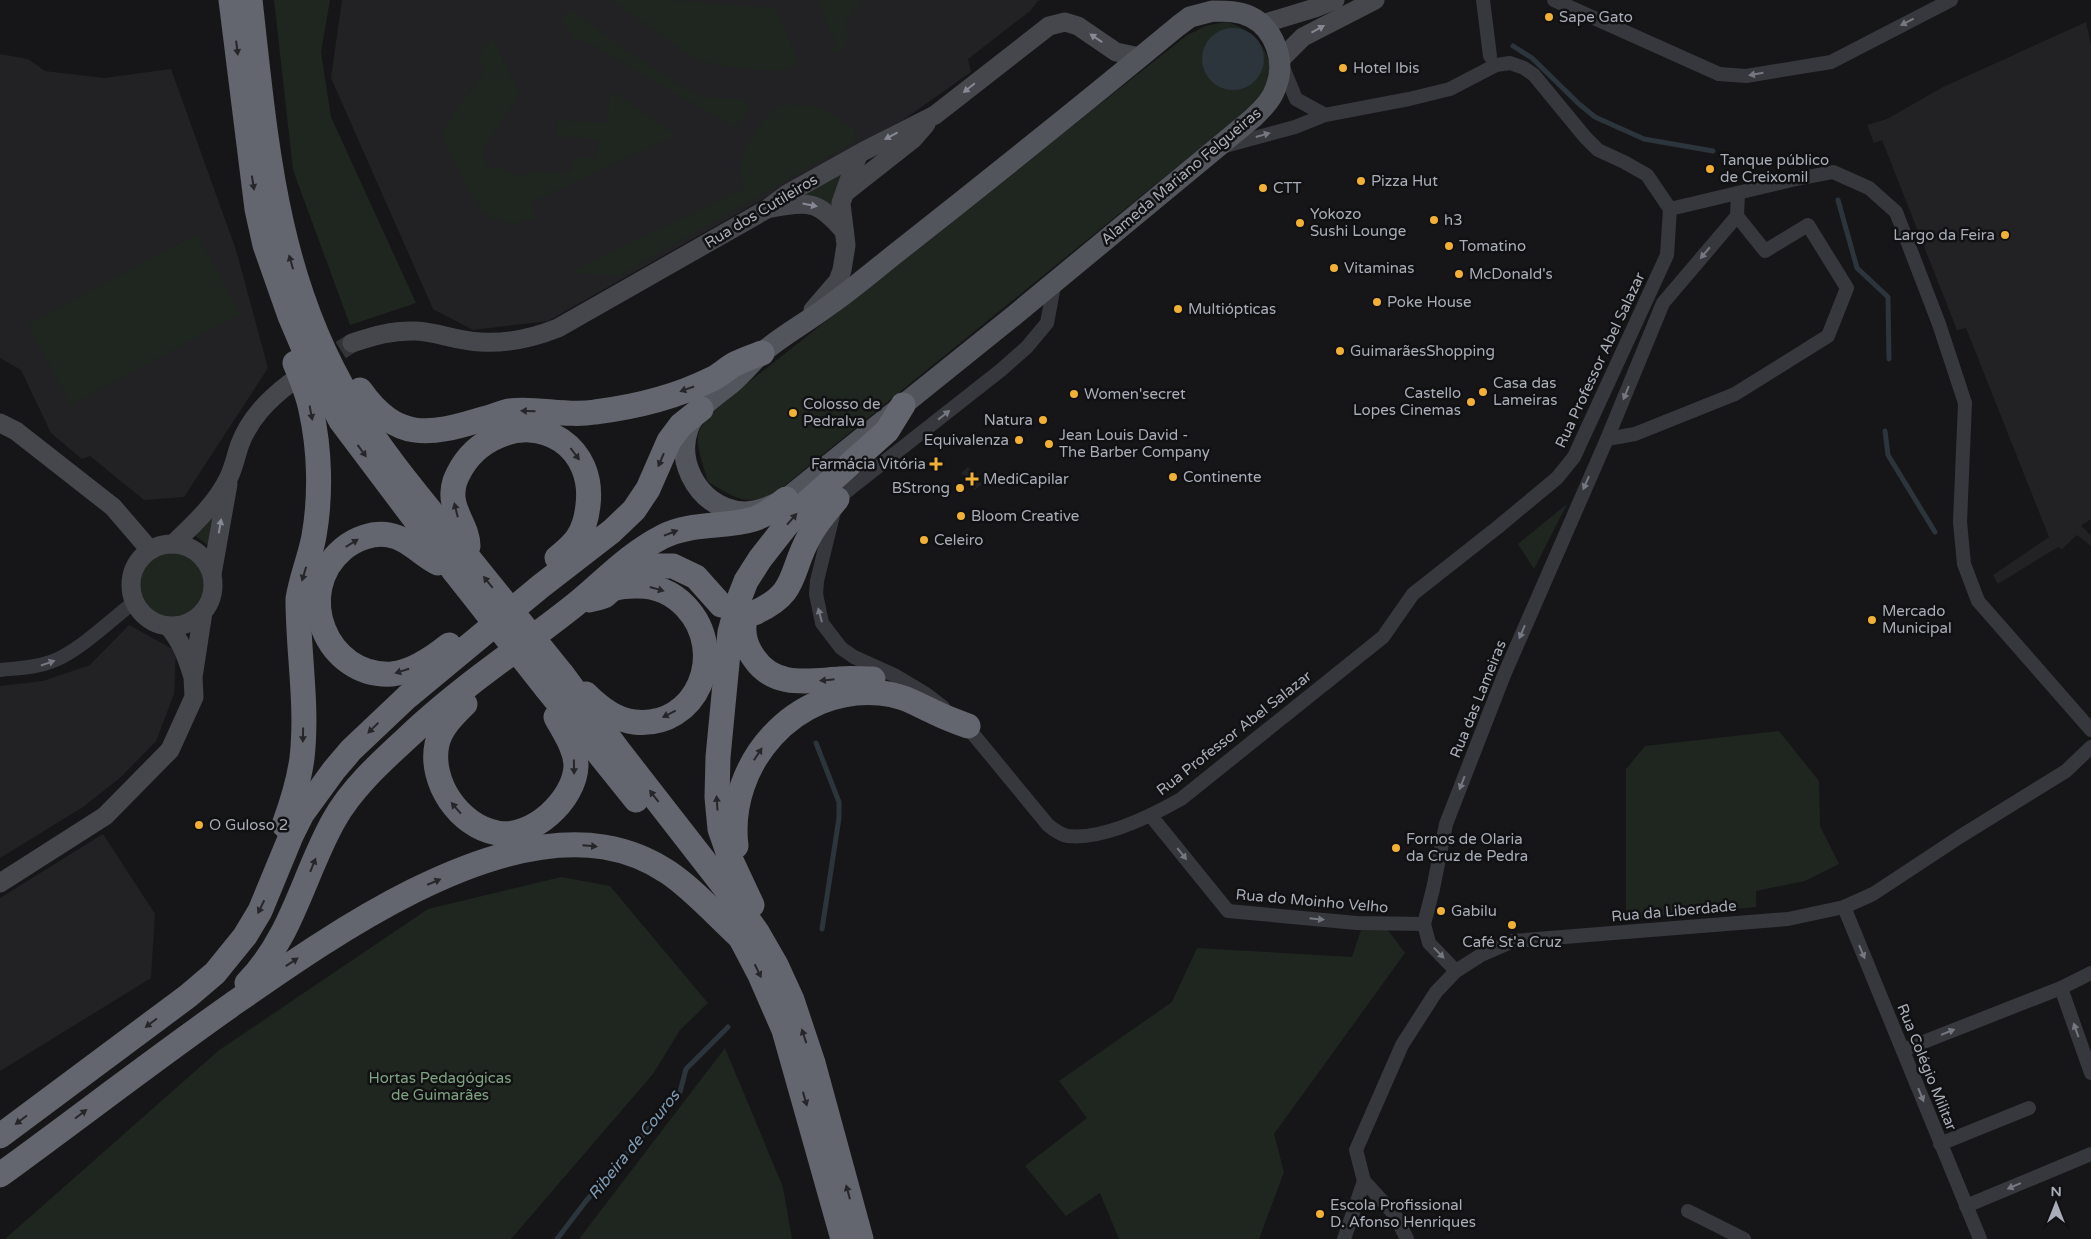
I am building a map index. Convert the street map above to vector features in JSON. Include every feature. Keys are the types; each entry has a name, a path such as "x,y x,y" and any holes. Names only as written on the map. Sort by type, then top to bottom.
{"highway":[{"path":"232,0 257,208 265,245 298,312 320,341 352,403 460,563 554,682 618,750 723,885 750,936 784,1030 843,1239"},
{"path":"250,0 266,139 277,209 294,272 298,312 287,338 311,409 316,438 317,483 314,535 298,599 303,704 302,756 295,793 280,840 280,862"},
{"path":"298,312 325,324 356,384 375,409 391,422 416,431 445,430 508,411 578,414 640,404 692,388 714,378 737,363 762,353"},
{"path":"752,901 730,858 720,829 717,798 717,771 730,632 739,599 746,581 772,543 804,505 887,431 903,405"},
{"path":"0,1136 173,1007 215,973 245,936 260,911 302,814 351,750 407,697 541,586 612,531 634,510 648,489 669,441 681,425 701,409"},
{"path":"460,563 468,539 454,504 455,482 464,462 482,444 505,432 530,428 552,434 568,445 580,460 586,475 589,496 587,515 578,537 547,568 541,586"},
{"path":"181,1040 236,995 279,941 323,840 335,818 353,793 451,699 577,604 628,559 662,536 690,527 730,524 756,519 786,499"},
{"path":"754,613 767,607 787,589 793,578 807,538 837,500"},
{"path":"460,563 432,560 414,545 388,534 362,537 349,544 337,554 320,581 318,603 322,626 327,638 342,656 354,664 382,674 404,671 417,665 442,650 457,638 476,640"},
{"path":"772,543 746,607 743,630 749,651 764,670 775,677 790,680 810,681 852,678 876,680 926,694"},
{"path":"577,604 603,596 634,571 645,566 673,566 696,576 721,605"},
{"path":"554,682 617,716 634,722 657,720 668,716 686,704 694,695 701,683 706,667 706,652 704,636 692,613 681,602 666,592 652,587 636,586 614,589"},
{"path":"494,666 486,686 458,711 442,730 436,755 437,768 449,800 469,821 484,830 499,834 516,832 532,827 547,817 569,790 575,775 576,764 565,734 550,708 554,682"},
{"path":"750,936 752,901 741,872 737,852 736,806 748,770 758,752 782,724 800,711 820,702 859,693 879,693 917,702 936,713 968,726"},
{"path":"0,1175 181,1040 288,964 377,909 469,867 532,850 560,845 605,847 650,861 670,872 750,936 776,965 801,1024 861,1239"}],"main road":[{"path":"1262,24 1335,0"},
{"path":"1280,60 1303,37 1374,0"},
{"name":"Alameda Mariano Felgueiras","path":"1224,11 1238,12 1251,17 1262,24 1276,46 1280,60 1277,85 1272,96 1253,118 1016,314 786,499 758,511 736,512 712,501 702,492 688,470 685,445 688,429 701,409 736,379 762,353 802,322 830,305 893,256 1190,17 1202,13 1224,11"},
{"name":"Rua dos Cutileiros","path":"352,343 394,331 417,331 480,342 509,342 544,334 558,328 767,208 787,194 895,134 935,115 1048,26 1065,22 1078,26 1116,52 1140,57"},
{"path":"847,191 913,138 935,115"},
{"path":"802,322 838,281 846,257 842,203 858,155"},
{"path":"767,208 801,203 820,207 844,231"},
{"path":"212,574 206,561 196,551 173,544 161,546 150,550 142,557 132,577 131,588 134,602 148,618 158,624 168,626 192,622 203,612 210,601 213,588 212,574 229,478 240,444 252,419 271,398 290,383"},
{"path":"0,423 16,431 112,507 150,550"},
{"path":"173,544 203,516 229,478"},
{"path":"0,883 105,816 170,750 194,696 193,677 203,612"},
{"path":"168,626 177,636 185,651 193,677"}],"street":[{"path":"1554,0 1719,74 1746,76 1831,62 1951,0"},
{"path":"1483,4 1490,56"},
{"path":"1280,60 1296,99 1325,115"},
{"path":"1216,149 1295,127 1325,115 1450,89 1496,65 1510,63 1524,68 1534,75 1598,150 1647,175 1670,209 1833,172 1869,188 1896,212 1940,324 1965,403 1960,522 1964,564 1978,601 2091,730"},
{"path":"1606,439 1663,303 1737,216 1738,193"},
{"name":"Rua Professor Abel Salazar","path":"837,500 817,581 816,594 822,624 831,636 848,652 896,676 926,694 968,726 1042,818 1057,832 1067,836 1082,836 1106,831 1151,816 1181,799 1382,637 1413,594 1557,478 1574,457 1667,255 1670,209"},
{"path":"1606,439 1635,434 1735,394 1828,336 1847,288 1808,225 1765,251 1737,216"},
{"path":"837,500 1001,370 1027,347 1048,323 1055,281"},
{"name":"Rua das Lameiras","path":"1424,924 1446,824 1508,666 1606,439"},
{"path":"0,670 37,666 53,661 69,652 134,602"},
{"name":"Rua da Liberdade","path":"1364,1181 1356,1150 1402,1045 1436,992 1456,972 1481,955 1513,941 1788,919 1844,907 1874,894 1961,836 2066,771 2091,747"},
{"name":"Rua do Moinho Velho","path":"1151,816 1228,911 1357,923 1424,924"},
{"name":"Rua Colégio Militar","path":"1844,907 1980,1239"},
{"path":"1424,924 1429,943 1456,972"},
{"path":"1903,1050 2061,988 2091,972"},
{"path":"2061,988 2091,1073"},
{"path":"1940,1144 2029,1108"},
{"path":"1966,1206 2091,1154"},
{"path":"1344,1239 1364,1181 1395,1215 1406,1239"},
{"path":"1688,1211 1744,1239"}],"shaded area":[{"path":"342,0 1042,0 1038,1 1030,11 968,59 971,72 903,120 548,321 473,330 433,309 331,78"},
{"name":"Largo da Feira","path":"2086,22 2091,44 2091,519 2081,526 2091,535 2091,546 2077,535 2062,549 2058,547 1998,584 1993,575 2049,537 1966,328 1957,330 1882,140 1874,143 1867,125 1887,119 1943,87"},
{"path":"1227,28 1239,28 1255,37 1262,47 1264,59 1262,71 1255,81 1239,90 1227,90 1216,85 1207,76 1202,65 1202,53 1207,42 1216,33"},
{"path":"0,54 28,59 45,71 104,78 171,69 236,250 268,368 184,497 144,500 90,456 82,459 51,433 21,370 0,358"},
{"name":"MediCapilar","path":"968,467 982,484 975,490 961,473"},
{"path":"129,625 176,651 174,694 156,741 121,777 83,807 0,858 0,686 43,681 90,665"},
{"path":"103,834 155,914 151,978 0,1071 0,898"}],"green space":[{"path":"274,0 330,0 321,52 331,117 416,303 350,325 293,170"},
{"path":"612,0 671,0 775,8 797,58 788,71 738,68 702,61 691,57"},
{"path":"817,0 862,0 844,24 850,36 837,54 829,48 838,47"},
{"path":"572,9 620,46 684,88 699,95 715,98 744,99 748,105 748,110 736,128 579,38 574,44 570,33 561,20"},
{"path":"1225,22 1234,24 1251,34 1264,49 1268,58 1270,68 1268,83 1247,110 773,495 746,500 732,496 708,482 699,453 698,434 708,418 730,397 1186,36 1205,26"},
{"path":"492,37 520,95 481,152 489,168 496,168 498,165 514,176 534,172 572,173 573,157 597,158 599,139 557,136 558,120 608,123 609,100 614,92 676,135 530,203 536,218 513,224 491,218 483,211 470,192 441,133 486,68 477,59"},
{"path":"783,104 821,107 855,130 856,137 852,143 618,276 569,272 743,189 741,165 746,148 756,130 769,114"},
{"path":"850,165 835,208 821,199 801,196"},
{"path":"197,234 240,314 71,405 28,324"},
{"path":"220,501 210,547 193,534"},
{"path":"1567,504 1534,569 1518,544"},
{"path":"164,551 178,551 190,556 199,565 204,577 202,597 195,608 178,617 164,617 152,612 143,603 138,591 138,577 143,565 152,556"},
{"path":"1779,731 1819,781 1820,826 1839,864 1805,881 1756,891 1756,907 1626,919 1626,769 1645,746"},
{"name":"Hortas Pedagógicas de Guimarães","path":"561,877 610,886 708,1003 680,1030 653,1074 511,1239 5,1239 218,1051 428,909"},
{"path":"1387,929 1405,953 1274,1134 1284,1172 1259,1239 1119,1239 1100,1193 1066,1216 1025,1166 1087,1118 1059,1081 1172,1002 1197,948 1352,957 1361,930"},
{"path":"725,1048 783,1187 792,1239 579,1239"}],"waterway":[{"name":"Ribeira de Couros","path":"1513,46 1532,58 1595,117 1644,139 1713,151"},
{"name":"Ribeira de Couros","path":"1838,200 1857,268 1888,297 1889,359"},
{"name":"Ribeira de Couros","path":"1885,431 1888,455 1935,532"},
{"name":"Ribeira de Couros","path":"816,743 839,802 839,818 822,929"},
{"name":"Ribeira de Couros","path":"557,1239 586,1201 680,1092 686,1069 728,1027"}],"tunnel":[{"path":"317,365 352,343"}],"place":[{"name":"Sape Gato","path":"1549,17"},
{"name":"Hotel Ibis","path":"1343,68"},
{"name":"Tanque público de Creixomil","path":"1710,169"},
{"name":"Pizza Hut","path":"1361,181"},
{"name":"CTT","path":"1263,188"},
{"name":"h3","path":"1434,220"},
{"name":"Yokozo Sushi Lounge","path":"1300,223"},
{"name":"Largo da Feira","path":"2005,235"},
{"name":"Tomatino","path":"1449,246"},
{"name":"Vitaminas","path":"1334,268"},
{"name":"McDonald's","path":"1459,274"},
{"name":"Poke House","path":"1377,302"},
{"name":"Multiópticas","path":"1178,309"},
{"name":"GuimarãesShopping","path":"1340,351"},
{"name":"Casa das Lameiras","path":"1483,392"},
{"name":"Women'secret","path":"1074,394"},
{"name":"Castello Lopes Cinemas","path":"1471,402"},
{"name":"Colosso de Pedralva","path":"793,413"},
{"name":"Natura","path":"1043,420"},
{"name":"Equivalenza","path":"1019,440"},
{"name":"Jean Louis David - The Barber Company","path":"1049,444"},
{"name":"Farmácia Vitória","path":"936,464"},
{"name":"Continente","path":"1173,477"},
{"name":"MediCapilar","path":"972,479"},
{"name":"BStrong","path":"960,488"},
{"name":"Bloom Creative","path":"961,516"},
{"name":"Celeiro","path":"924,540"},
{"name":"Mercado Municipal","path":"1872,620"},
{"name":"O Guloso 2","path":"199,825"},
{"name":"Fornos de Olaria da Cruz de Pedra","path":"1396,848"},
{"name":"Gabilu","path":"1441,911"},
{"name":"Café St'a Cruz","path":"1512,925"},
{"name":"Escola Profissional D. Afonso Henriques","path":"1320,1214"}]}
